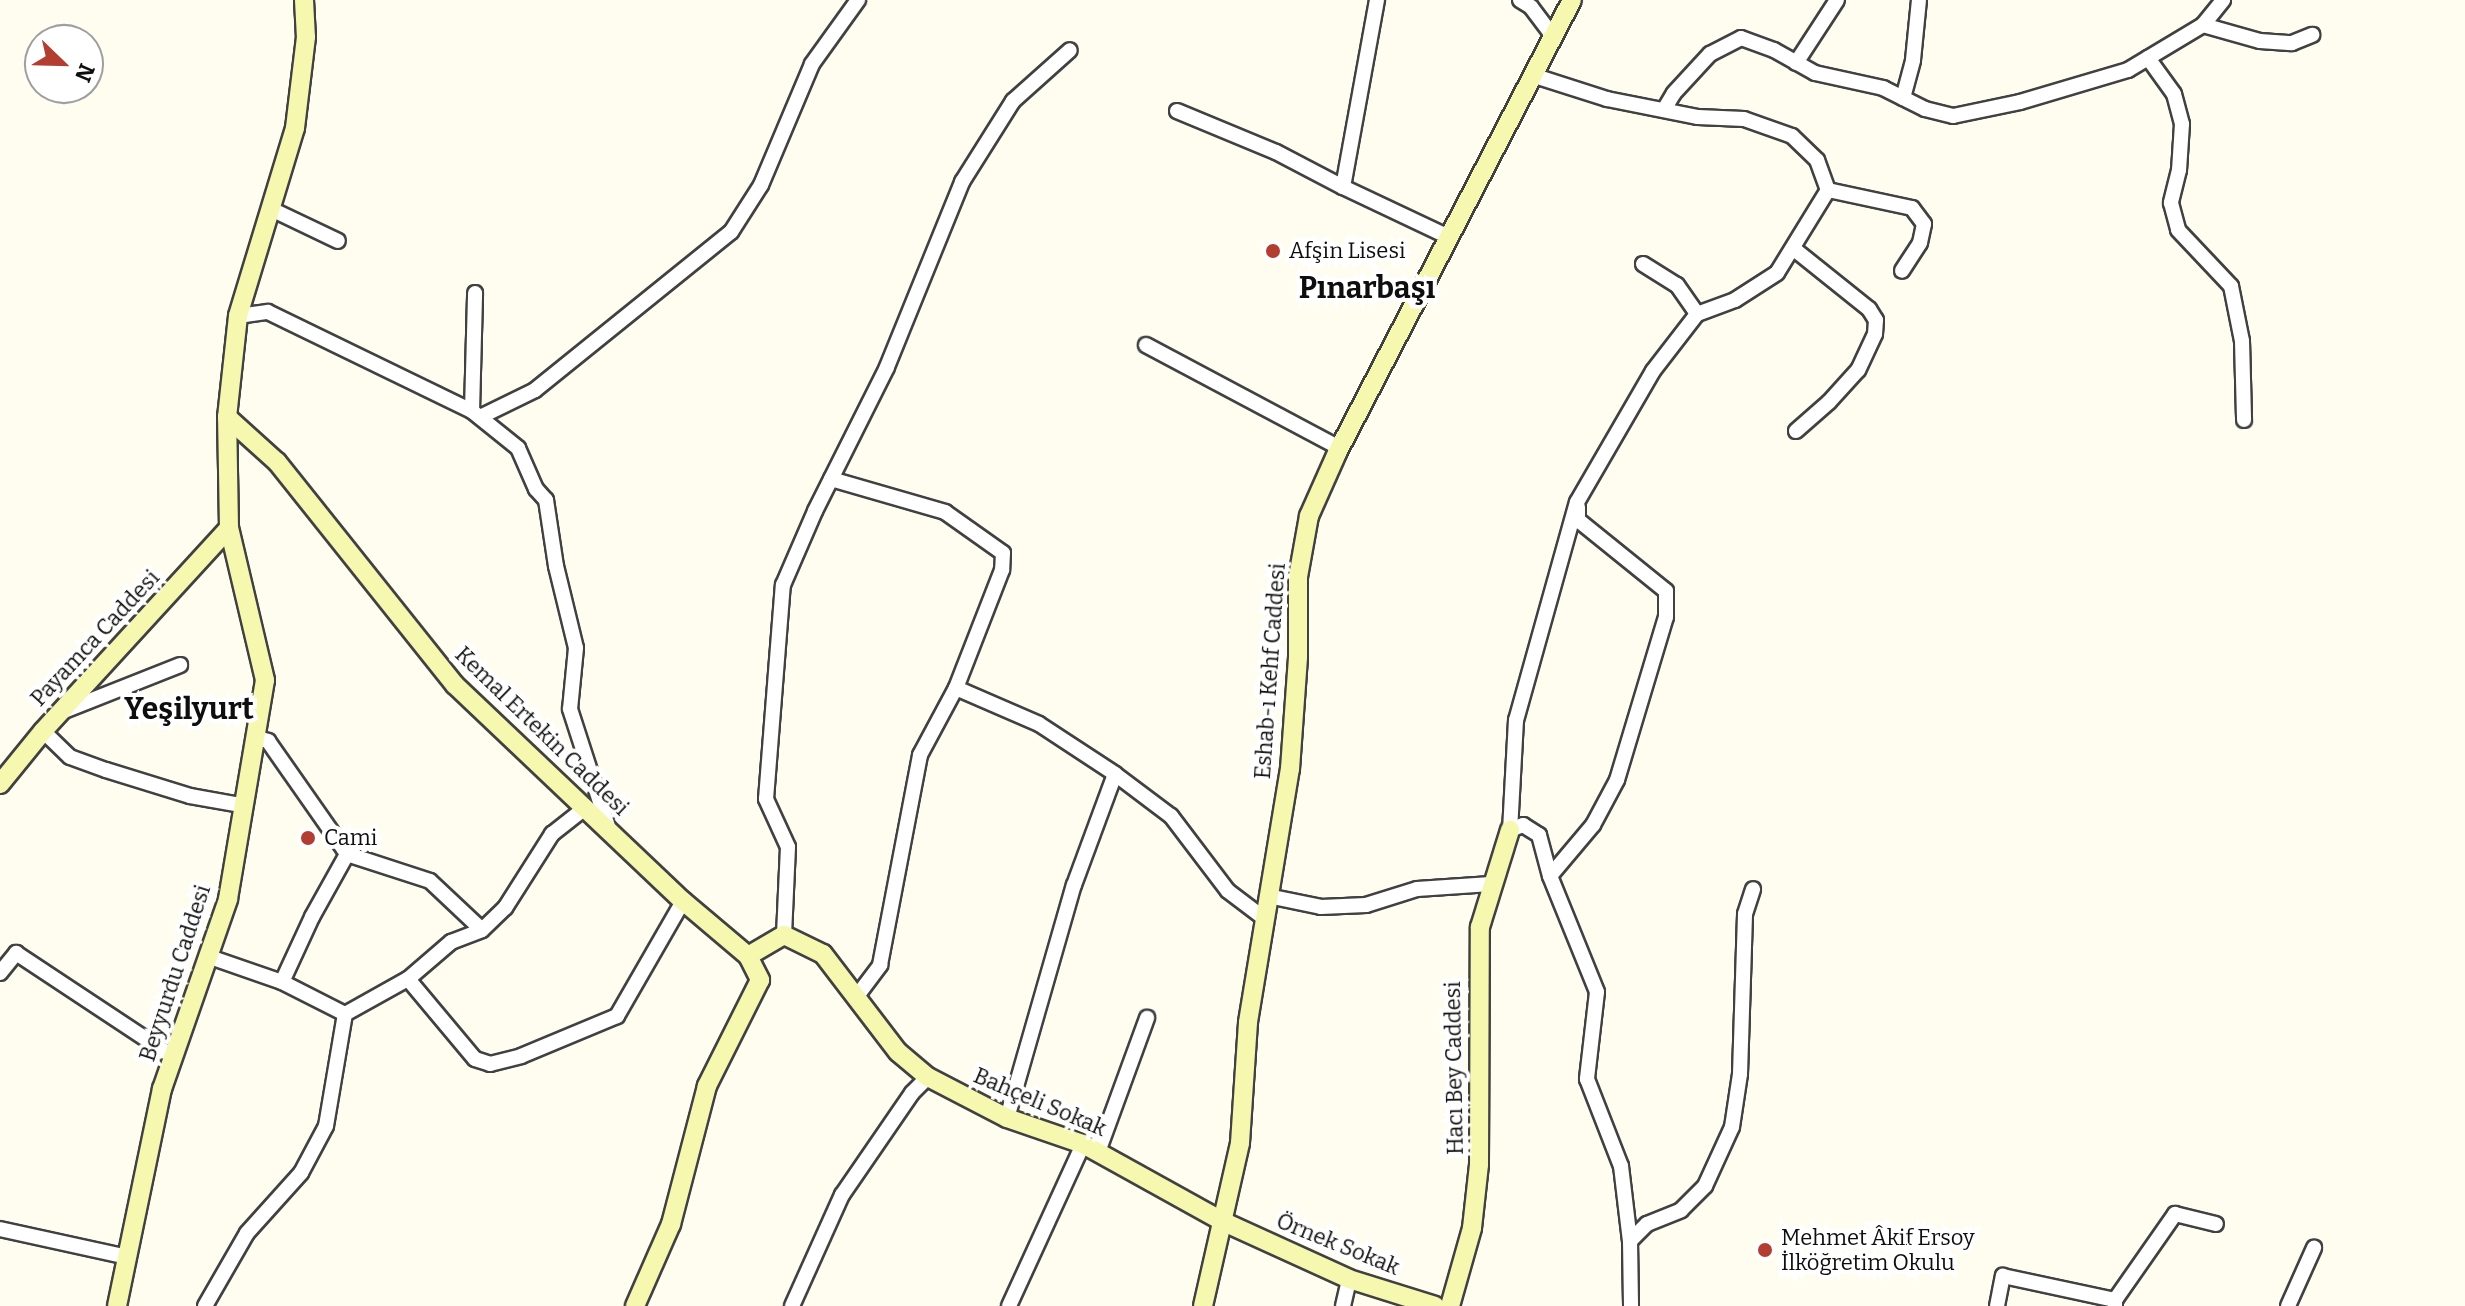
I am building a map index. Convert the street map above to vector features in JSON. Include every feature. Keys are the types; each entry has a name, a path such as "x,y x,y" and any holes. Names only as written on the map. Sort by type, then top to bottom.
{"street":[{"path":"227,417 238,316 295,128 306,37 304,0"},
{"path":"476,414 535,390 731,232 761,185 812,64 858,0"},
{"path":"1343,187 1377,0"},
{"path":"1520,0 1531,7 1553,36"},
{"name":"Eshab-ı Kehf Caddesi","path":"1203,1306 1240,1143 1248,1022 1290,769 1298,657 1298,577 1309,516 1340,448 1572,0"},
{"path":"1796,63 1837,0"},
{"path":"1903,98 1913,60 1919,0"},
{"path":"1665,108 1674,93 1710,54 1741,38 1815,73 1883,88 1925,109 1953,116 2020,102 2128,70 2203,25 2223,0"},
{"path":"2203,25 2260,41 2292,43 2312,35"},
{"path":"635,1306 671,1224 707,1086 760,980 748,956 784,935 788,847 766,799 783,585 887,367 962,182 1013,101 1070,50"},
{"path":"2148,58 2174,94 2182,124 2179,170 2171,203 2178,230 2231,286 2242,341 2244,420"},
{"path":"1535,76 1607,99 1665,108 1698,117 1744,119 1792,136 1817,160 1828,190"},
{"path":"1177,111 1276,152 1451,238"},
{"path":"1623,1306 1631,1306 1630,1241 1621,1166 1587,1079 1597,992 1550,876 1539,835 1523,825 1510,830 1516,720 1577,502 1653,371 1697,314 1735,300 1777,273 1828,190"},
{"path":"1828,190 1912,208 1924,224 1920,243 1902,271"},
{"path":"271,209 338,241"},
{"path":"1794,249 1869,309 1876,320 1875,334 1858,370 1829,402 1796,431"},
{"path":"1643,264 1677,285 1697,314"},
{"path":"475,293 476,414"},
{"path":"238,316 268,312 476,414 518,448 536,489 546,500 556,566 576,648 570,709 609,830"},
{"path":"1146,345 1340,448"},
{"name":"Beyyurdu Caddesi","path":"117,1306 162,1089 228,899 241,805 265,680 229,528 227,417"},
{"name":"Kemal Ertekin Caddesi","path":"227,417 277,462 455,685 683,901 748,956"},
{"path":"831,479 945,512 1003,553 1002,570 956,688 920,755 880,965 857,996"},
{"path":"1550,876 1593,825 1617,780 1666,617 1666,591 1578,520 1577,502"},
{"name":"Payamca Caddesi","path":"0,784 43,731 229,528"},
{"path":"60,713 180,665"},
{"path":"956,688 1039,724 1115,774 1171,816 1228,891 1265,919"},
{"path":"43,731 70,757 190,796 241,805"},
{"path":"255,737 268,741 347,854 430,881 482,930"},
{"path":"1007,1118 1074,885 1115,774"},
{"path":"345,1014 408,979 451,942 482,930 505,908 552,834 585,808"},
{"name":"Hacı Bey Caddesi","path":"1450,1306 1472,1228 1479,1165 1477,965 1480,927 1510,830"},
{"path":"282,982 312,917 347,854"},
{"path":"1268,896 1321,907 1366,905 1417,889 1491,884"},
{"path":"1630,1241 1647,1224 1681,1210 1705,1186 1732,1127 1741,1059 1745,914 1753,889"},
{"path":"408,979 475,1059 490,1064 521,1056 617,1016 683,901"},
{"name":"Bahçeli Sokak","path":"784,935 823,954 898,1052 928,1077 1007,1118 1090,1148 1224,1222"},
{"path":"0,973 16,953 173,1057"},
{"path":"207,956 282,982 345,1014"},
{"path":"205,1306 247,1233 301,1173 326,1126 345,1014"},
{"path":"1009,1306 1090,1148 1147,1018"},
{"path":"792,1306 842,1195 912,1093 928,1077"},
{"path":"1997,1306 2003,1276 2115,1303 2175,1214 2216,1224"},
{"name":"Örnek Sokak","path":"1224,1222 1349,1279 1435,1306"},
{"path":"0,1229 127,1257"},
{"path":"2288,1306 2314,1248"},
{"path":"1343,1306 1349,1279"}],"place":[{"name":"Afşin Lisesi","path":"1273,251"},
{"name":"Cami","path":"308,838"},
{"name":"Mehmet Âkif Ersoy İlköğretim Okulu","path":"1765,1250"}],"district":[{"name":"Pınarbaşı","path":"1367,288"},
{"name":"Yeşilyurt","path":"189,709"}]}
